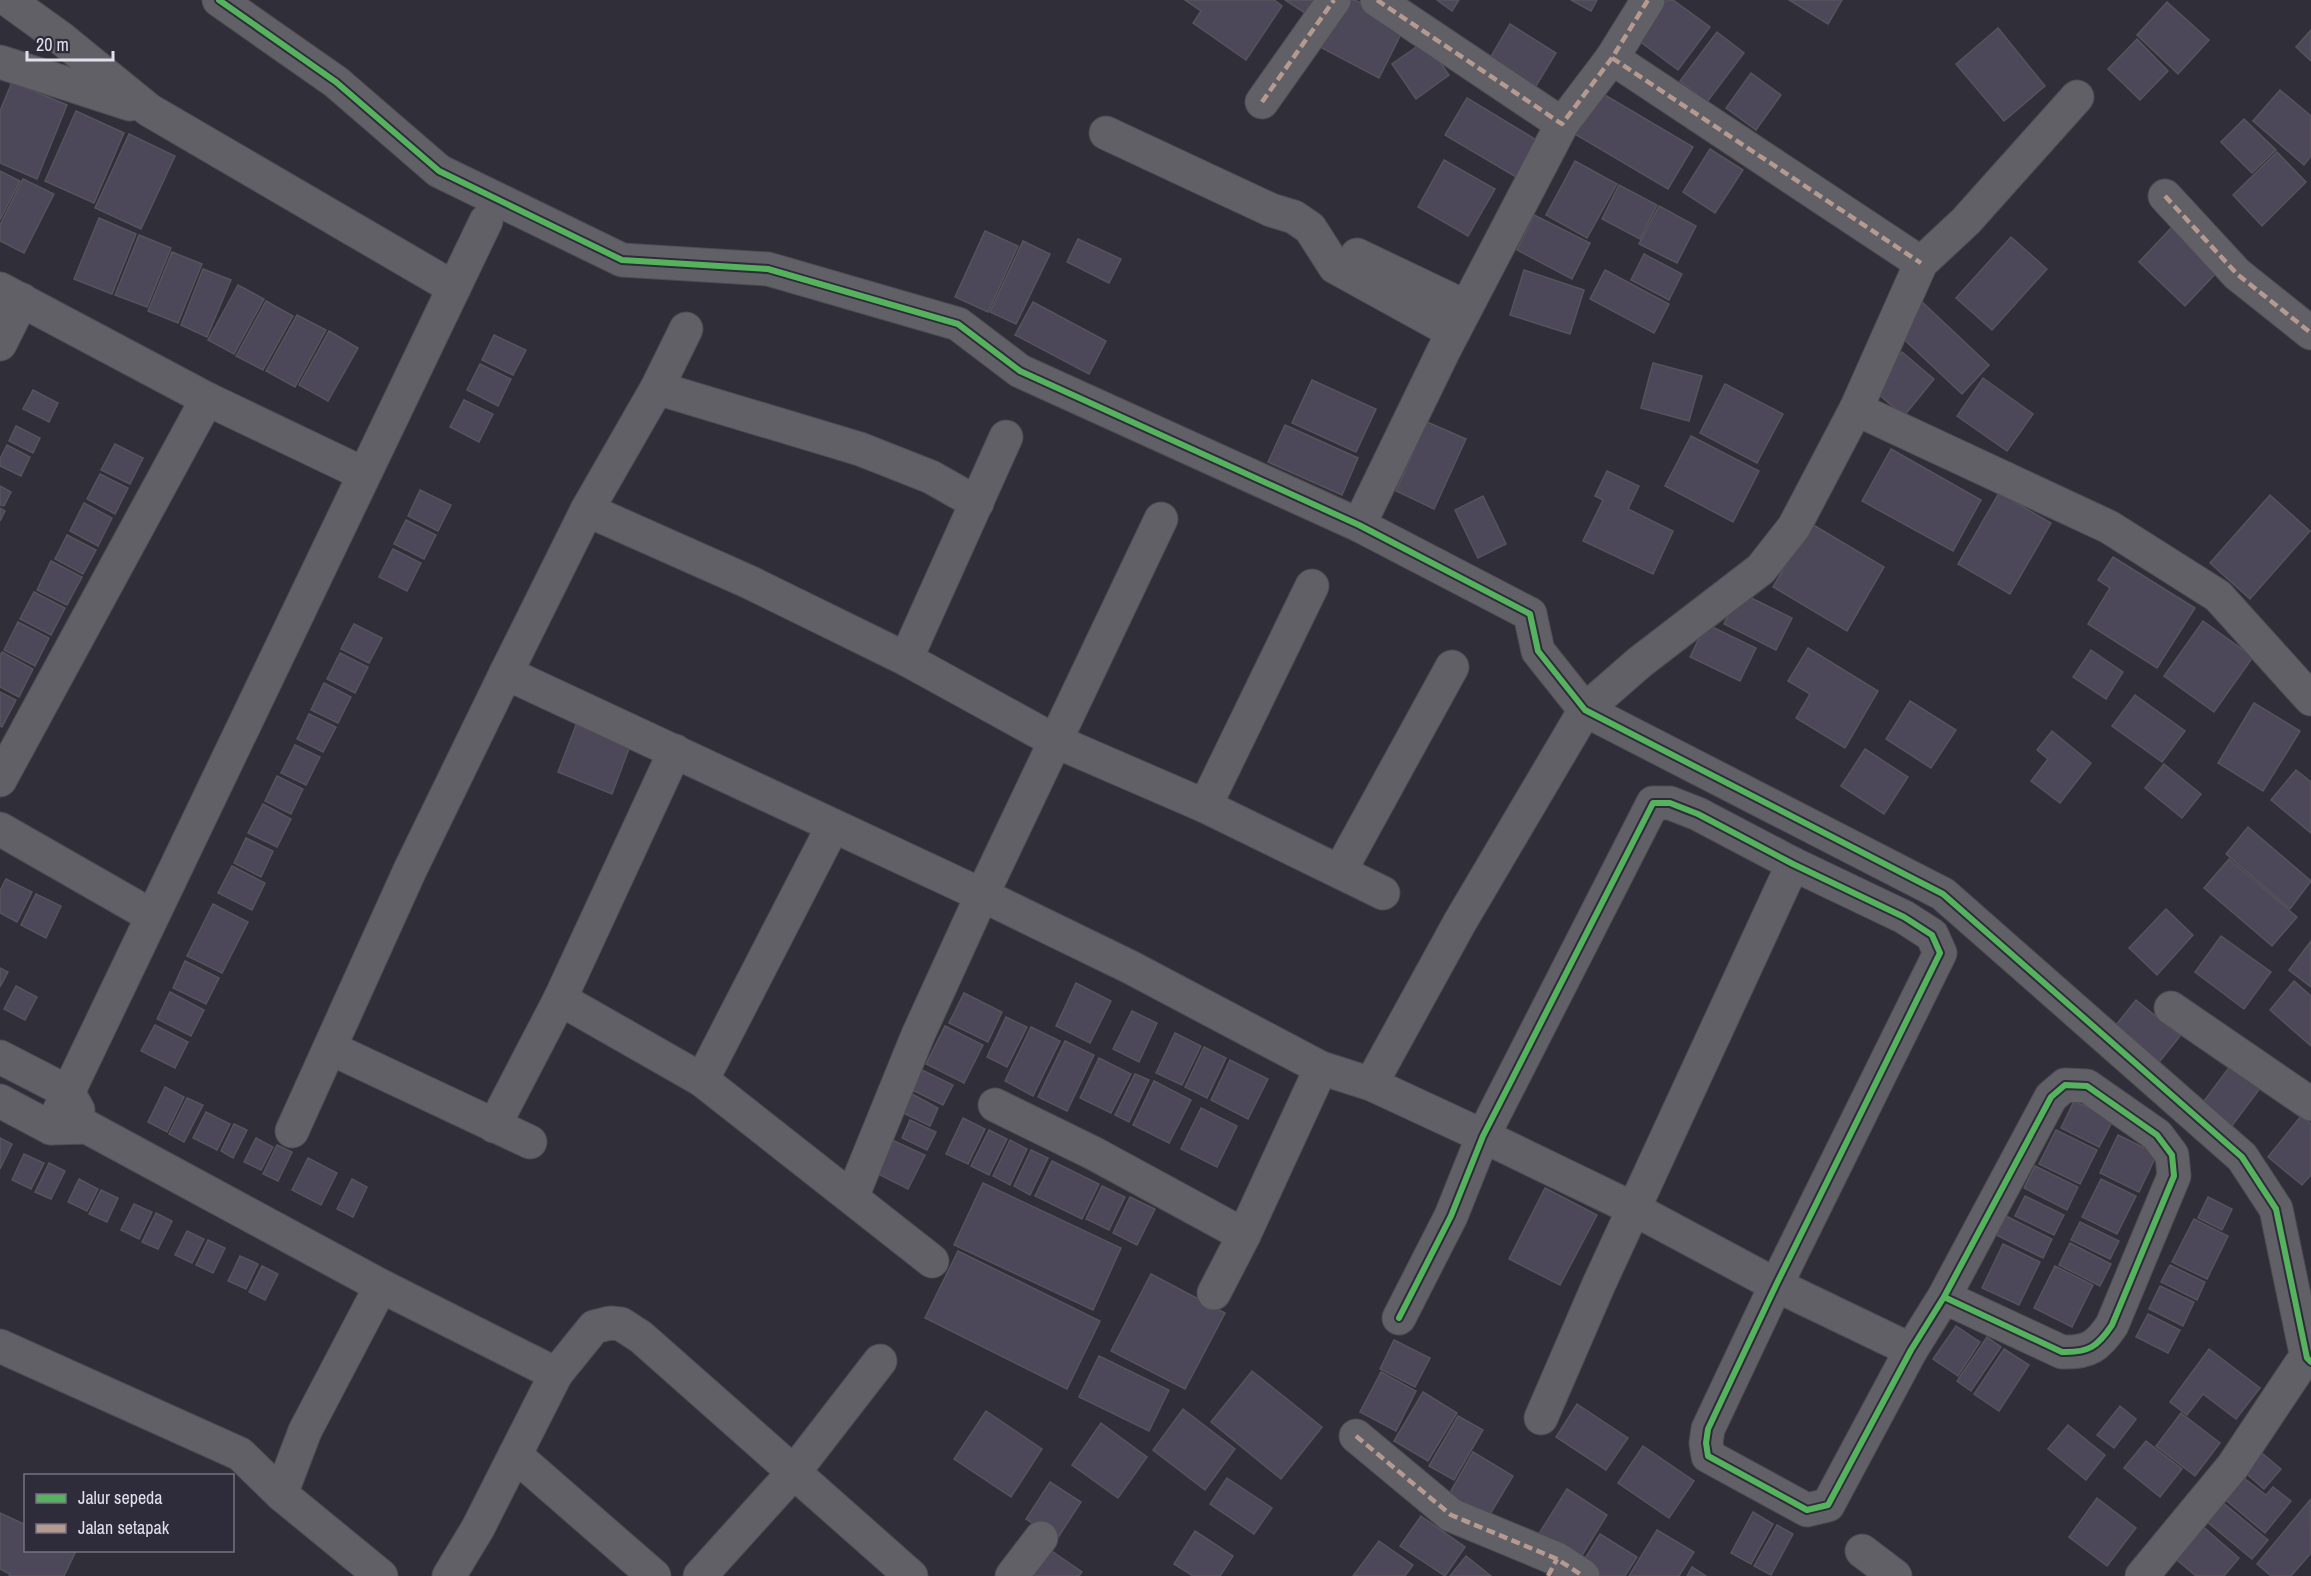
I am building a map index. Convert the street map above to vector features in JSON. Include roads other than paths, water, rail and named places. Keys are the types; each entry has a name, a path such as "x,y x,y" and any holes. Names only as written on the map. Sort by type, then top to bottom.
{"street":[{"path":"8,0 62,39 149,110 454,288"},
{"path":"219,0 336,82 439,171 622,260 768,269 958,324 1020,371 1359,525 1530,614 1539,651 1585,710 1943,894 2242,1157 2276,1209 2310,1359 2233,1466 2142,1576"},
{"path":"1262,102 1334,0"},
{"path":"1377,0 1562,124"},
{"path":"1359,525 1460,320 1562,124 1612,58 1648,0"},
{"path":"1612,58 1921,263"},
{"path":"0,62 149,110"},
{"path":"1371,1084 1460,922 1585,710 1640,662 1761,569 1794,527 1856,410 1921,263 1966,220 2077,97"},
{"path":"1106,134 1270,210 1294,217 1310,228 1335,267 1460,320"},
{"path":"2165,196 2237,274 2311,333"},
{"path":"51,1128 486,221"},
{"path":"1357,255 1460,320"},
{"path":"0,344 11,295 207,399 364,474"},
{"path":"292,1131 410,870 506,673 587,510 657,388 686,329"},
{"path":"657,388 860,449 931,477 977,503"},
{"path":"0,780 207,399"},
{"path":"1856,410 2109,527 2218,596 2311,699"},
{"path":"906,659 1006,437"},
{"path":"587,510 749,582 906,659 1055,741 1204,806 1383,893"},
{"path":"852,1197 918,1035 1161,519"},
{"path":"1204,806 1312,586"},
{"path":"1340,871 1452,666"},
{"path":"506,673 982,895 1130,967 1321,1068 1371,1084 1483,1136 1634,1209 1776,1285 1911,1350"},
{"path":"494,1126 560,999 675,751"},
{"path":"1399,1318 1451,1216 1483,1136 1653,803 1670,803 1698,814 1793,864 1904,917 1932,935 1940,953 1776,1285 1708,1429 1706,1443 1708,1456 1807,1510 1828,1505 1911,1350 1944,1297 2051,1097 2065,1085 2087,1086 2157,1135 2172,1155 2174,1176 2170,1187 2112,1325 2103,1339 2093,1347 2080,1353 2062,1352 1944,1297"},
{"path":"702,1080 833,826"},
{"path":"0,829 152,916"},
{"path":"1541,1418 1634,1209 1793,864"},
{"path":"560,999 702,1080 932,1261"},
{"path":"2170,1008 2311,1104"},
{"path":"330,1048 530,1142"},
{"path":"0,1057 68,1092 87,1127"},
{"path":"1214,1293 1244,1235 1321,1068"},
{"path":"0,1101 51,1128 87,1127 381,1286 556,1374"},
{"path":"995,1105 1095,1154 1244,1235"},
{"path":"281,1494 305,1431 381,1286"},
{"path":"449,1576 478,1528 556,1374 594,1327 610,1323 621,1324 641,1337 911,1576"},
{"path":"0,1346 240,1454 281,1494 381,1576"},
{"path":"700,1576 794,1472 880,1361"},
{"path":"1356,1436 1451,1515 1563,1570"},
{"path":"515,1455 654,1576"},
{"path":"1012,1576 1041,1538"},
{"path":"1862,1551 1895,1576"}]}
